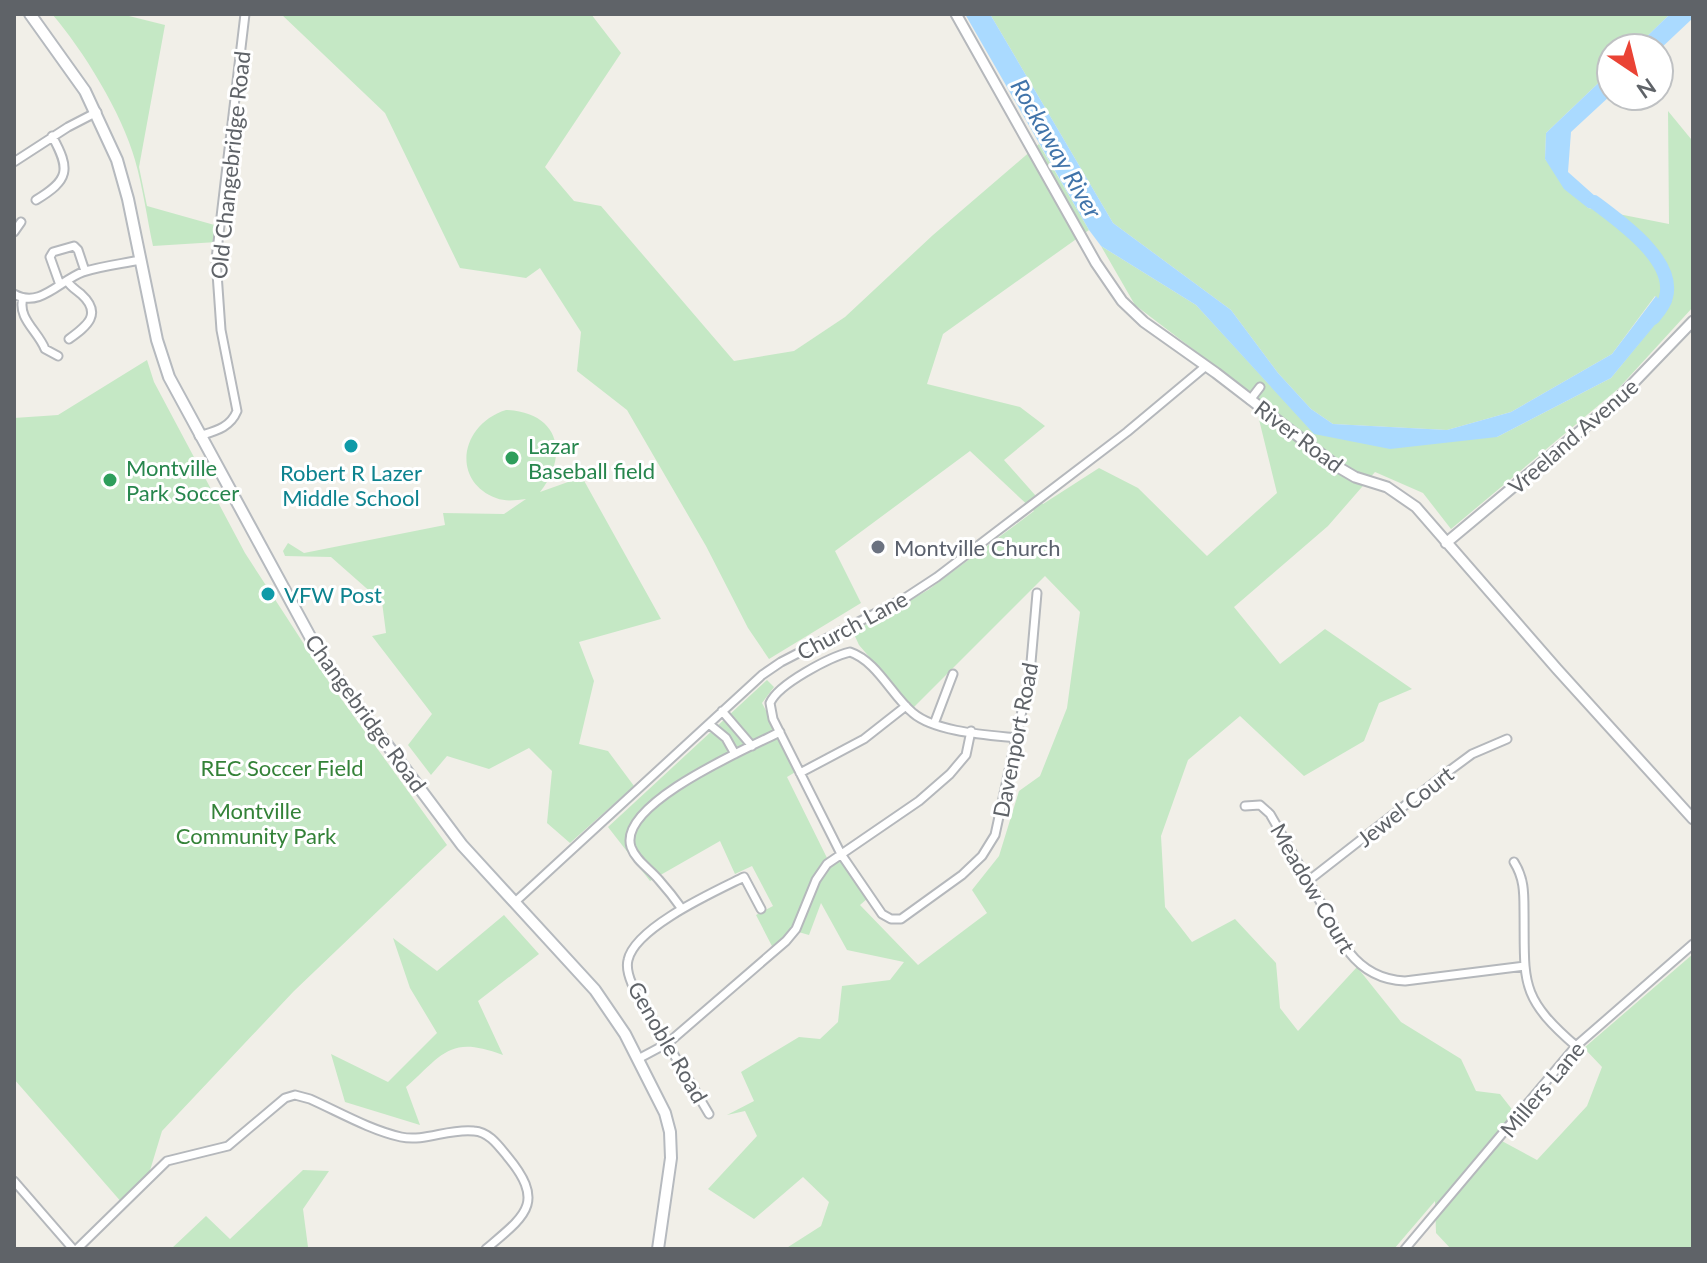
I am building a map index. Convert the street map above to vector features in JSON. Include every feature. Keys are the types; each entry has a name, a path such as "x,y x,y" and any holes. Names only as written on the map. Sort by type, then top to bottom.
{"main road":[{"name":"Changebridge Road","path":"30,14 97,112 123,180 157,340 169,377 320,655 449,827 595,990 618,1022 638,1059 665,1113 671,1142 658,1249"}],"street":[{"name":"Old Changebridge Road","path":"199,436 229,424 237,411 221,330 216,259 245,14"},
{"name":"River Road","path":"956,14 1104,277 1132,312 1338,467 1396,492 1416,507 1693,819"},
{"path":"14,162 52,136 97,112"},
{"path":"36,200 60,185 63,176 63,155 52,136"},
{"path":"14,232 21,222"},
{"path":"69,339 90,324 92,319 83,295 64,283 50,257 53,252 74,246 85,271"},
{"path":"14,294 23,298 41,297 85,271 140,260"},
{"path":"23,298 22,314 45,349 58,356"},
{"name":"Vreeland Avenue","path":"1446,543 1615,402 1693,321"},
{"name":"Church Lane","path":"515,902 762,675 781,662 905,598 937,577 1127,432 1206,366"},
{"path":"1250,400 1260,387"},
{"name":"Davenport Road","path":"906,706 864,659 850,652 833,658 780,688 770,703 771,713 841,854 882,914 891,919 901,919 912,913 962,875 991,844 1030,674 1037,593"},
{"path":"934,724 953,674"},
{"path":"800,773 864,739 906,706 923,720 934,724 1017,738"},
{"path":"722,711 752,746"},
{"path":"709,724 726,738 735,754"},
{"path":"638,1059 668,1043 793,933 821,872 841,854 919,801 950,774 966,755 971,731"},
{"path":"682,909 635,855 630,841 632,826 675,787 780,732"},
{"name":"Jewel Court","path":"1308,881 1472,754 1507,739"},
{"name":"Meadow Court","path":"1245,806 1260,805 1266,809 1352,956 1366,970 1380,977 1405,981 1525,966"},
{"path":"1514,862 1523,881 1528,990 1538,1008 1576,1046"},
{"name":"Genoble Road","path":"709,1114 632,984 628,960 635,947 661,923 744,877 761,909"},
{"name":"Millers Lane","path":"1405,1249 1576,1046 1693,944"},
{"path":"14,1181 75,1249 167,1161 228,1146 273,1106 295,1095 397,1136 417,1138 470,1130 489,1136 523,1175 528,1195 525,1210 517,1222 486,1249"}],"green space":[{"path":"52,14 121,14 165,25 139,167 147,206 218,226 217,242 153,246 138,171 121,122 76,45"},
{"path":"281,14 591,14 621,53 545,167 574,201 601,206 734,361 794,351 845,317 933,235 1039,144 1089,230 943,334 927,384 1020,407 1045,426 1004,460 1043,504 1099,468 1138,488 1207,556 1277,493 1253,395 1135,305 1101,246 1196,305 1314,433 1497,437 1611,378 1667,309 1655,296 1612,354 1511,412 1447,430 1333,424 1311,409 1278,373 1231,310 1113,223 990,14 1670,14 1651,32 1595,32 1595,86 1546,133 1545,159 1588,208 1669,224 1669,112 1693,138 1693,307 1618,389 1451,529 1423,493 1375,472 1328,526 1234,607 1280,664 1325,629 1412,689 1379,703 1364,741 1304,776 1240,716 1188,760 1161,836 1165,907 1192,942 1235,919 1276,963 1280,1008 1298,1031 1357,967 1401,1022 1461,1059 1476,1091 1500,1094 1518,1117 1500,1140 1537,1160 1587,1106 1602,1067 1584,1048 1693,954 1693,1249 1451,1249 1436,1233 1435,1201 1394,1249 785,1249 821,1226 829,1202 803,1177 754,1219 708,1189 757,1136 745,1111 727,1115 754,1101 741,1072 799,1037 820,1039 838,1022 842,986 890,980 904,962 847,950 821,903 809,935 795,931 775,952 756,915 773,906 752,866 735,874 720,841 650,881 608,827 767,680 774,687 762,703 797,771 787,777 830,864 843,857 868,898 860,905 918,965 987,913 972,890 999,856 1019,791 1040,776 1067,708 1080,612 1045,576 913,708 859,645 853,632 928,590 1034,511 970,451 835,551 861,603 769,659 748,628 706,546 627,410 577,371 581,332 540,268 526,278 460,268 385,113"},
{"name":"Montville Community Park","path":"147,360 154,382 245,553 324,675 447,845 294,991 162,1131 148,1177 123,1204 14,1079 14,418 58,415"},
{"path":"506,410 537,418 548,427 554,438 555,463 540,492 582,477 661,619 579,642 594,681 579,744 608,751 634,786 570,843 547,823 552,771 529,748 489,769 447,756 431,775 408,745 432,714 372,636 386,633 382,602 331,557 285,556 283,551 288,543 304,553 445,525 443,513 504,514 526,499 500,499 481,490 467,466 467,452 479,427"},
{"path":"504,915 539,954 478,1001 503,1055 485,1049 459,1047 439,1057 406,1087 420,1125 345,1102 331,1054 388,1082 437,1033 410,988 393,938 437,971"},
{"path":"303,1170 329,1171 303,1209 306,1249 171,1249 206,1216 230,1239"}],"water":[{"name":"Rockaway River","path":"965,14 990,14 1113,223 1231,310 1278,373 1311,409 1333,424 1447,430 1511,412 1612,354 1656,296 1668,309 1611,378 1497,437 1390,449 1314,434 1196,305 1101,246"},
{"path":"1670,14 1693,14 1693,18 1675,35 1675,32 1651,32"},
{"path":"1595,86 1595,110 1571,132 1568,172 1614,213 1588,208 1564,189 1545,159 1546,133"}],"waterway":[{"name":"Rockaway River","path":"1594,202 1643,243 1662,269 1667,283 1666,297 1653,318"}],"place":[{"name":"Robert R Lazer Middle School","path":"351,446"},
{"name":"Lazar Baseball field","path":"512,458"},
{"name":"Montville Park Soccer","path":"110,480"},
{"name":"Montville Church","path":"878,547"},
{"name":"VFW Post","path":"268,594"}],"park label":[{"name":"REC Soccer Field","path":"282,767"}]}
